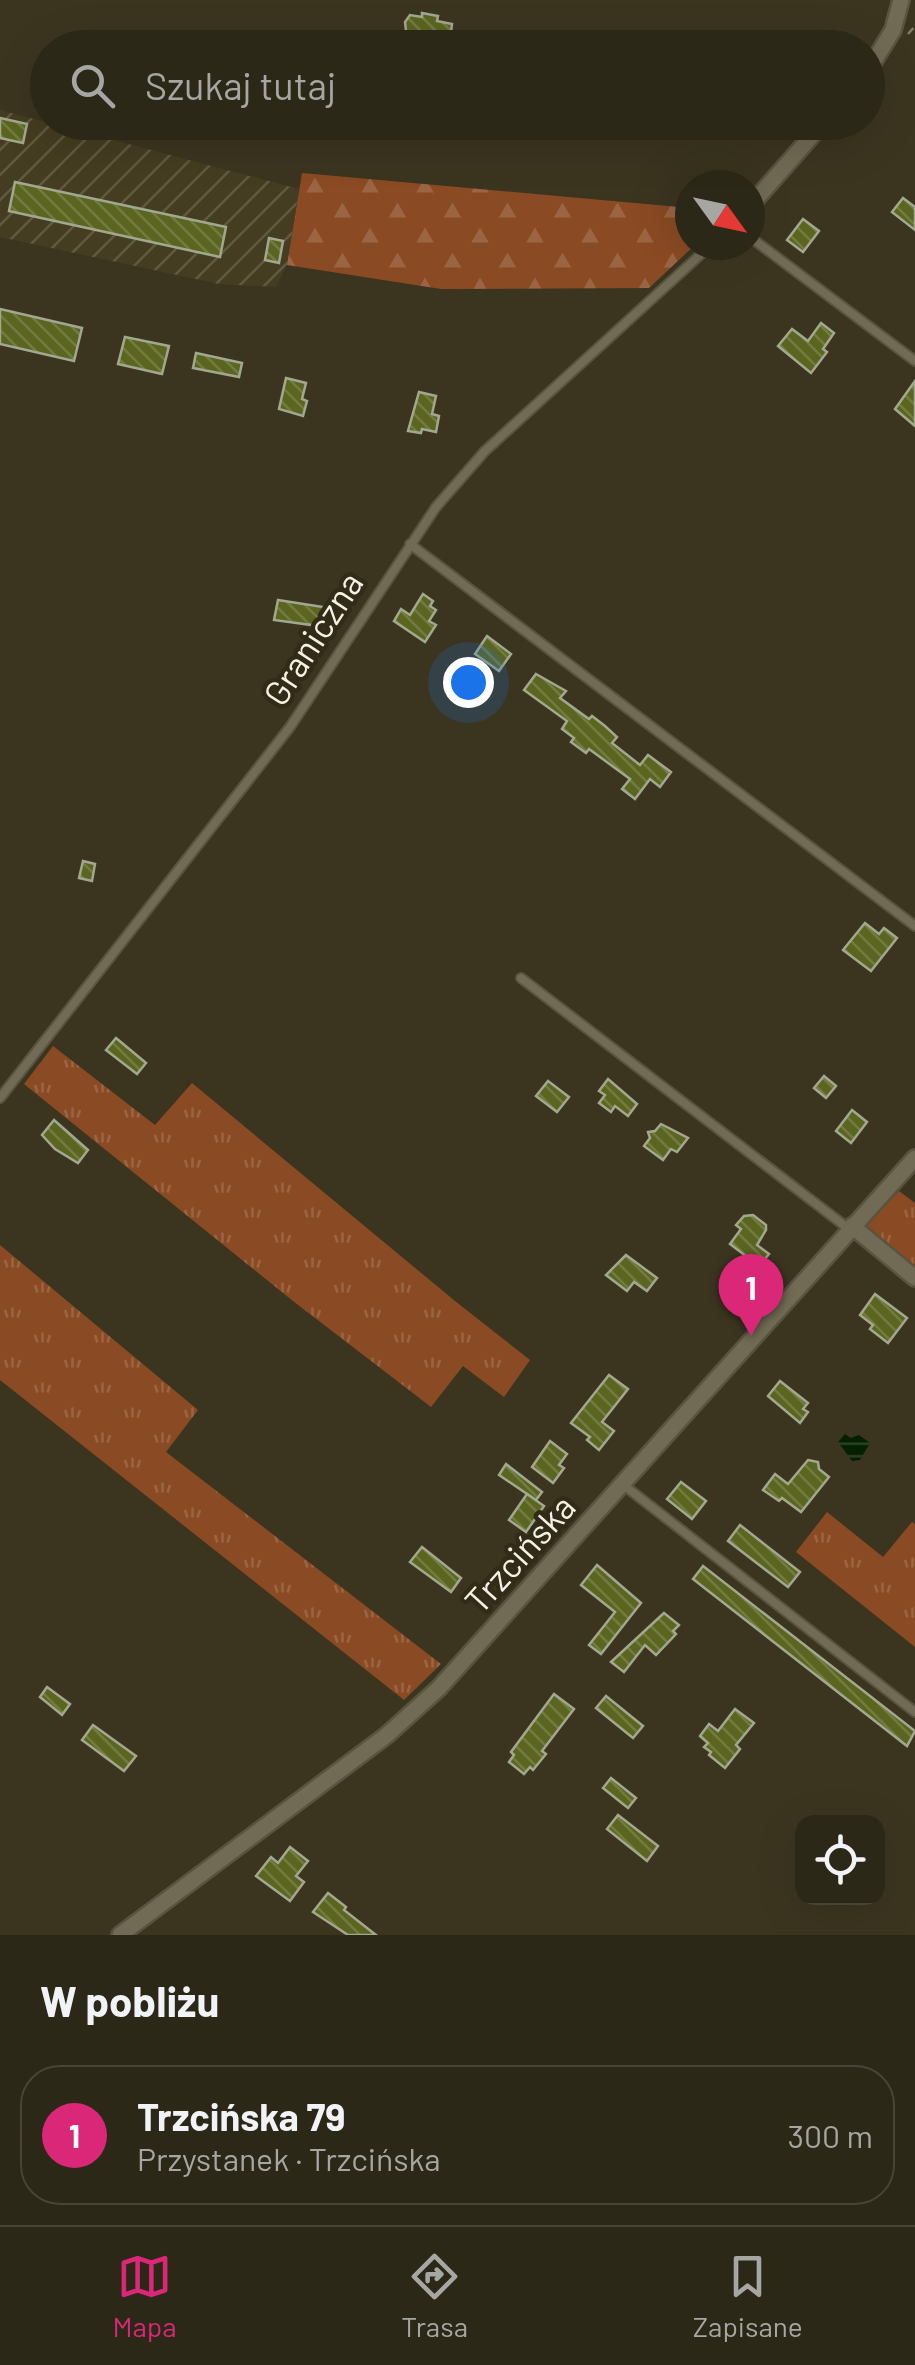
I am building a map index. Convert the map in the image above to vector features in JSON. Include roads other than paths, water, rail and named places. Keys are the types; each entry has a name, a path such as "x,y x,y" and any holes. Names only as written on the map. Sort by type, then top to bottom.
{"street":[{"path":"885,43 901,0 915,0"},
{"path":"765,189 808,140"},
{"name":"Trzcińska","path":"120,1935 387,1736 439,1688 915,1158"},
{"path":"850,1228 915,1278"}],"lane":[{"path":"765,248 915,361"},
{"name":"Graniczna","path":"0,1098 290,727 436,507 485,451 695,260"},
{"path":"410,544 915,926"},
{"path":"521,978 850,1228"},
{"path":"621,1483 915,1712"}],"place":[{"name":"Trzcińska 79","path":"751,1336"}]}
